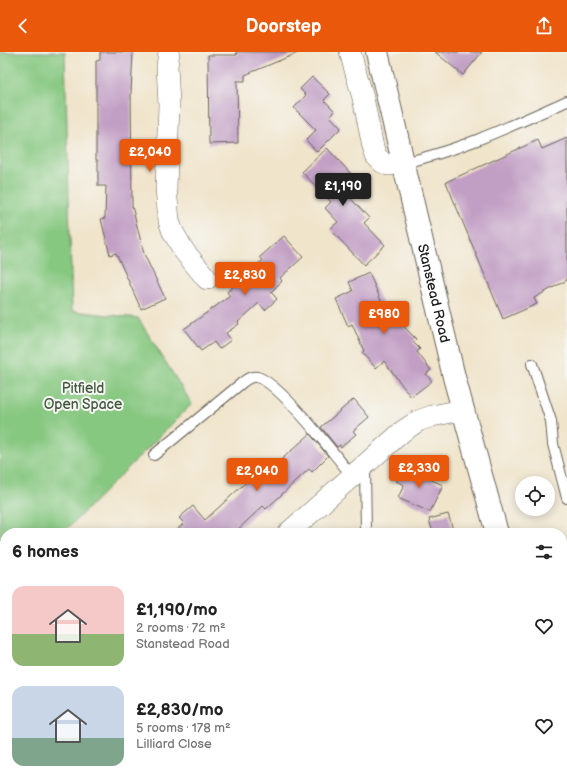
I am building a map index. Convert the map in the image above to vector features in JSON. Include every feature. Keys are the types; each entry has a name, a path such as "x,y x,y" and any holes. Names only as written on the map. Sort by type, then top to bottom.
{"street":[{"path":"169,52 167,66 169,105 166,188 168,215 173,232 178,242 207,279"},
{"path":"350,52 363,98 376,156 388,165 403,163"},
{"name":"Stanstead Road","path":"377,52 462,410 496,528"},
{"path":"294,528 392,440 418,421 432,416 462,410"}],"lane":[{"path":"403,163 454,149 567,101"},
{"path":"532,364 551,421 552,444 567,498"},
{"path":"154,455 243,382 247,379 255,377 267,382 287,399 359,470 365,528"}],"green space":[{"name":"Pitfield Open Space","path":"0,52 65,52 72,311 138,318 192,404 68,528 0,528"}],"building":[{"path":"100,52 133,52 131,92 132,206 144,254 165,298 141,309 116,253 110,255 101,219 105,218 106,186 98,186 98,160 96,160 96,61 100,60"},
{"path":"236,52 300,52 245,75 245,81 237,81 238,143 209,144 208,55 237,55"},
{"path":"435,52 482,52 463,75"},
{"path":"312,77 330,94 324,100 335,111 330,116 341,128 317,152 306,140 316,130 294,108 306,95 300,89"},
{"path":"567,138 567,280 534,298 537,304 503,319 446,182 538,140 542,149"},
{"path":"327,148 353,176 341,188 369,218 364,223 385,245 364,265 330,229 338,222 325,208 331,202 302,172"},
{"path":"284,236 303,257 280,278 282,281 271,292 277,299 265,310 259,303 238,322 239,324 226,333 231,340 219,349 214,342 201,351 184,329 230,296 227,292 263,260 260,257"},
{"path":"369,273 383,305 416,339 413,342 420,349 417,352 431,370 426,374 432,381 411,397 384,361 376,368 362,353 364,351 352,324 348,326 336,299 353,291 349,282"},
{"path":"354,399 369,417 353,431 356,434 341,447 340,445 337,447 321,427"},
{"path":"310,434 328,456 312,472 309,469 266,509 263,506 239,528 178,528 184,523 179,518 193,506 205,520 269,461 274,466"},
{"path":"402,467 414,472 416,468 431,475 429,479 443,485 430,512 398,498 404,485 396,481"},
{"path":"448,514 452,528 432,528 429,519"}]}
